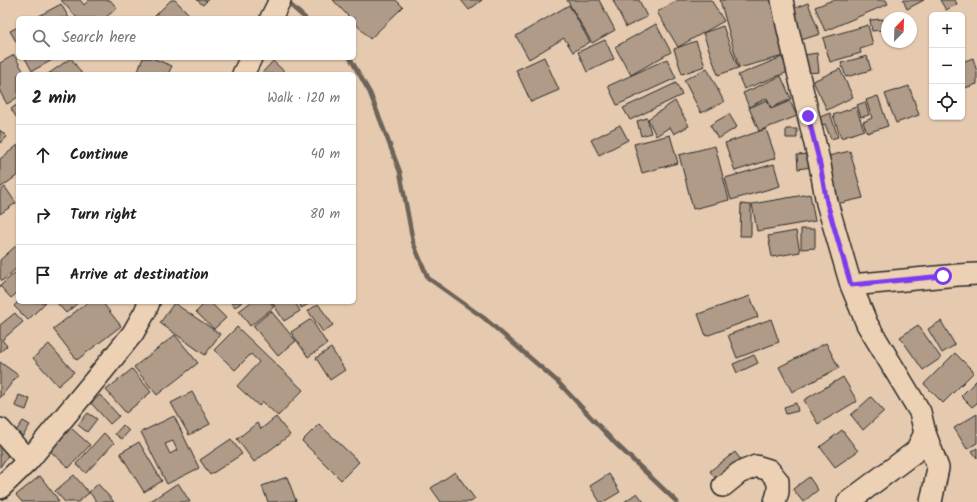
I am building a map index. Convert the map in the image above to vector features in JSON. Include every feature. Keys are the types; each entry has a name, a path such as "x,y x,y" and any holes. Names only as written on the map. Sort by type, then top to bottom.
{"street":[{"path":"272,16 280,0"},
{"path":"782,0 820,164 827,203 851,285 868,324 920,412 925,433 938,468 931,502"},
{"path":"244,72 250,60"},
{"path":"851,285 977,274"},
{"path":"0,488 28,461 104,369 133,333 149,304"},
{"path":"0,429 28,461"},
{"path":"848,502 916,451 925,433"},
{"path":"723,486 739,473 756,466 769,470 778,481 778,492 775,502"}],"building":[{"path":"61,0 80,0 84,5 89,0 110,0 117,8 107,16 75,16"},
{"path":"171,0 175,0 191,16 155,16"},
{"path":"197,0 208,0 203,5"},
{"path":"333,0 396,0 403,7 370,39 356,24 356,16 348,16"},
{"path":"461,0 482,0 469,10"},
{"path":"567,0 599,0 615,30 592,43"},
{"path":"613,0 639,0 647,17 626,27"},
{"path":"678,0 711,0 724,21 678,47 657,12"},
{"path":"720,0 771,0 787,55 739,68"},
{"path":"833,0 886,0 888,4 825,31 815,7"},
{"path":"903,0 924,0 907,9"},
{"path":"940,0 955,0 957,4 946,10"},
{"path":"808,3 820,34 798,41 787,11"},
{"path":"61,4 68,16 39,16"},
{"path":"569,5 590,42 573,52 564,38 529,59 516,36"},
{"path":"881,19 881,30 872,31 870,20"},
{"path":"656,24 671,52 631,75 615,47"},
{"path":"868,25 873,45 860,49 861,53 830,62 823,38"},
{"path":"723,26 738,68 718,75 703,33"},
{"path":"16,28 16,42 10,31"},
{"path":"605,40 614,59 587,72 578,52"},
{"path":"696,41 705,66 682,74 674,49"},
{"path":"817,53 819,72 808,73 804,55"},
{"path":"14,55 24,72 16,72 16,98 7,104 0,92 0,63"},
{"path":"867,56 871,70 846,77 841,63"},
{"path":"544,57 559,90 531,102 516,70"},
{"path":"782,57 788,72 744,89 738,75"},
{"path":"973,58 977,72 977,84 965,88 965,84 965,61"},
{"path":"667,59 676,78 617,105 608,86"},
{"path":"26,60 52,60 32,71"},
{"path":"68,60 72,60 81,72 51,72"},
{"path":"142,60 157,60 172,66 169,72 138,72"},
{"path":"273,61 285,72 263,72"},
{"path":"707,68 724,102 701,113 684,80"},
{"path":"840,69 853,97 827,110 813,81"},
{"path":"781,76 791,99 771,108 767,98 749,107 743,93"},
{"path":"676,83 682,95 630,120 623,108"},
{"path":"909,86 919,115 896,123 885,94"},
{"path":"878,96 888,126 867,133 863,122 872,118 866,100"},
{"path":"767,100 771,109 790,101 797,116 759,131 749,108"},
{"path":"675,101 689,126 674,134 670,127 656,136 648,119"},
{"path":"865,102 869,115 861,117 857,105"},
{"path":"16,105 16,116 11,109"},
{"path":"856,107 864,130 841,138 833,115"},
{"path":"830,113 838,137 831,139 825,124 822,125 820,117"},
{"path":"729,114 737,127 718,139 710,125"},
{"path":"647,118 651,133 641,136 637,121"},
{"path":"620,125 628,140 599,155 591,140"},
{"path":"766,129 776,158 735,171 725,143"},
{"path":"786,129 797,129 797,138 786,138"},
{"path":"0,130 7,137 0,143"},
{"path":"670,135 678,163 642,173 634,144"},
{"path":"715,146 729,200 693,209 679,155"},
{"path":"16,147 16,176 0,188 0,159"},
{"path":"850,151 863,198 836,204 824,157"},
{"path":"810,154 811,167 798,169 797,155"},
{"path":"774,164 780,186 731,200 725,178"},
{"path":"5,187 16,203 0,214 0,191"},
{"path":"810,194 815,221 757,231 752,204"},
{"path":"741,204 751,205 751,236 740,236"},
{"path":"801,229 815,229 815,248 801,249"},
{"path":"796,231 800,252 772,257 768,236"},
{"path":"16,246 16,269 2,281 0,278 0,260"},
{"path":"16,272 16,294 11,298 0,286"},
{"path":"750,296 758,317 706,336 698,314"},
{"path":"16,304 44,304 28,320 14,306"},
{"path":"58,304 77,304 66,313"},
{"path":"85,304 104,304 121,326 77,360 53,329"},
{"path":"173,304 175,304 220,334 205,355 160,323"},
{"path":"204,304 212,304 226,318 214,329 196,312"},
{"path":"233,304 240,304 235,307"},
{"path":"248,304 272,304 274,307 250,326 239,311"},
{"path":"273,304 296,304 300,311 284,321"},
{"path":"300,304 309,304 301,308"},
{"path":"318,304 333,325 323,332 308,311"},
{"path":"271,311 296,341 278,356 253,326"},
{"path":"15,313 23,322 2,340 7,346 0,352 0,325"},
{"path":"311,319 327,344 308,357 291,332"},
{"path":"771,319 779,342 737,358 728,335"},
{"path":"941,321 955,345 942,353 928,329"},
{"path":"918,325 941,358 923,370 900,337"},
{"path":"237,327 303,390 278,416 263,402 259,406 237,386 259,362 251,354 235,370 214,350"},
{"path":"175,335 198,363 157,395 134,367"},
{"path":"826,343 839,368 792,392 779,367"},
{"path":"49,344 74,372 58,386 33,358"},
{"path":"331,348 345,370 330,380 316,358"},
{"path":"955,353 974,372 943,403 924,384"},
{"path":"754,355 758,363 737,373 733,364"},
{"path":"0,362 18,375 0,398"},
{"path":"132,369 151,392 126,413 106,390"},
{"path":"843,377 857,401 818,424 804,400"},
{"path":"977,380 977,403 972,407 961,396"},
{"path":"192,392 210,424 189,435 171,403"},
{"path":"19,395 30,399 26,410 15,406"},
{"path":"100,395 119,416 110,424 91,403"},
{"path":"871,397 884,411 863,430 851,415"},
{"path":"796,403 798,411 786,414 784,407"},
{"path":"88,413 97,419 87,432 78,425"},
{"path":"977,414 977,443 967,449 954,428"},
{"path":"174,416 199,468 167,484 141,432","holes":["173,441 177,450 170,454 165,444"]},
{"path":"276,417 290,435 254,462 237,439 257,423 261,429"},
{"path":"23,421 30,425 23,436 16,431"},
{"path":"319,424 359,462 341,480 302,441"},
{"path":"123,425 129,431 122,439 115,434"},
{"path":"71,428 90,445 69,468 50,451"},
{"path":"842,430 858,451 835,467 820,447"},
{"path":"104,433 114,443 86,473 76,464"},
{"path":"231,439 242,454 210,475 200,460"},
{"path":"139,442 162,481 144,492 120,453"},
{"path":"0,444 11,451 0,467"},
{"path":"977,448 977,458 972,451"},
{"path":"735,452 740,459 715,478 710,471"},
{"path":"455,472 475,499 471,502 441,502 431,488"},
{"path":"609,474 620,492 603,502 600,502 590,486"},
{"path":"74,475 89,493 78,502 65,502 55,491"},
{"path":"40,476 59,502 22,502 16,495"},
{"path":"287,477 296,501 268,502 262,486"},
{"path":"809,477 818,490 803,502 793,489"},
{"path":"178,483 190,502 149,502"},
{"path":"98,484 114,502 97,502 89,492"},
{"path":"637,493 644,502 624,502"}],"waterway":[{"path":"286,1 303,16"},
{"path":"351,60 370,93 400,172 413,242 428,278 484,318 558,382 615,443 677,502"}],"route":[{"path":"808,116 820,164 827,203 851,285 943,276"}]}
